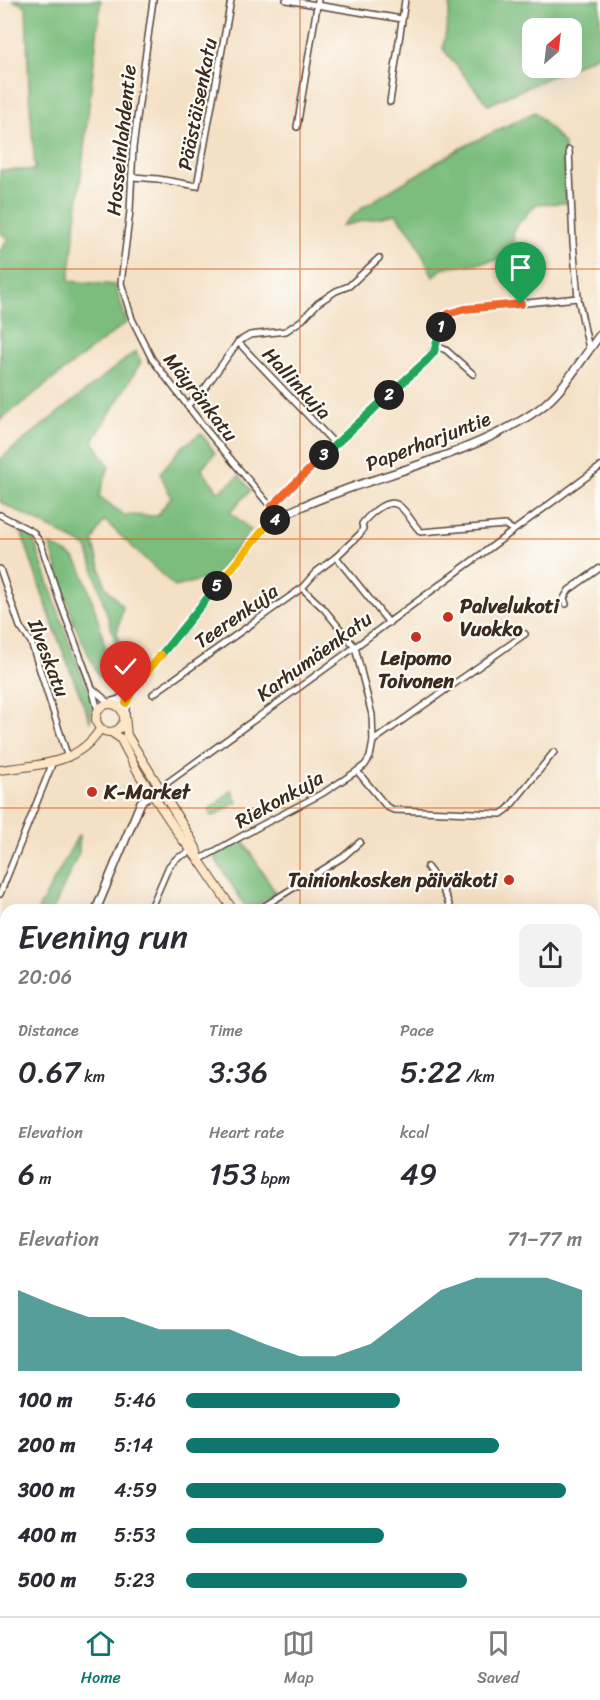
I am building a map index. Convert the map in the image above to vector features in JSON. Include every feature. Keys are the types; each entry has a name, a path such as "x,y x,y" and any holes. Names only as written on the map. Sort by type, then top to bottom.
{"main road":[{"path":"156,791 135,767 120,738 100,729 96,721 102,705 109,703 120,708 124,716 127,735 156,791 229,904"},
{"path":"111,732 120,729 124,716"},
{"path":"0,770 52,763 68,758 86,746 100,729"}],"street":[{"name":"Hosseinlahdentie","path":"121,283 133,177 134,139 153,0"},
{"name":"Päästäisenkatu","path":"133,177 197,186 231,0"},
{"path":"286,0 318,3 402,19"},
{"path":"390,102 405,0"},
{"path":"297,127 318,3"},
{"path":"568,150 578,298 589,349"},
{"path":"188,405 205,388 238,342 250,335 286,331 302,320 318,303 336,291 349,286 379,258"},
{"name":"Mäyränkatu","path":"121,283 132,319 152,359 203,426 271,507 277,518"},
{"path":"271,507 335,444 426,361 434,352 448,314 465,309 578,298"},
{"name":"Paperharjuntie","path":"109,703 119,700 134,688 264,529 277,518 308,504 483,440 539,409 553,397 600,335"},
{"name":"Hallinkuja","path":"238,342 335,444"},
{"path":"436,346 446,350 473,374"},
{"name":"Karhumäenkatu","path":"98,904 141,802 600,467"},
{"path":"302,588 316,572 361,533 365,519 386,503 393,502 399,505 421,532 505,525 513,530"},
{"path":"0,515 33,532 41,544 98,711"},
{"path":"336,557 389,623"},
{"path":"566,604 564,597 569,590 600,567"},
{"name":"Ilveskatu","path":"0,569 20,627 31,642 68,758"},
{"name":"Teerenkuja","path":"153,694 302,588 324,609 355,647"},
{"path":"373,741 525,634"},
{"path":"355,647 372,715 373,741"},
{"path":"92,688 109,703"},
{"name":"Paperharjuntie","path":"124,716 125,706 134,688"},
{"name":"Riekonkuja","path":"199,861 323,794 357,771 370,757 373,741"},
{"path":"357,771 387,807 394,810 501,814 508,809 554,752"},
{"path":"0,894 52,763"},
{"path":"268,904 342,857 360,842"},
{"path":"153,904 169,866 177,858 194,850"},
{"path":"427,867 440,882 449,904"}],"green space":[{"path":"12,0 101,0 69,281 115,285 127,322 0,420 0,251 8,239 0,232 0,170 35,170 26,6"},
{"path":"451,0 600,0 600,54 582,62 582,18 522,18 522,78 547,78 488,105 443,49"},
{"path":"535,112 564,144 566,203 536,204 513,230 515,257 442,269 433,277 414,237 396,214 341,226 363,207 459,149"},
{"path":"136,351 141,362 93,441 109,466 99,496 124,515 157,516 171,497 160,473 182,447 201,433 215,453 201,469 219,492 239,476 251,490 230,512 251,530 215,576 175,587 104,520 93,541 105,586 123,607 117,633 127,656 121,661 87,547 0,502 0,459"},
{"path":"17,529 30,533 34,541 72,651 89,692 92,710 90,721 54,628 22,534"},
{"path":"50,545 75,559 91,595 110,671 99,677 74,623"},
{"path":"232,790 237,803 212,817 209,810"},
{"path":"79,834 79,852 56,904 41,904"},
{"path":"242,839 276,894 258,904 244,904 214,857"}],"place":[{"name":"Palvelukoti Vuokko","path":"448,617"},
{"name":"Leipomo Toivonen","path":"416,637"},
{"name":"K-Market","path":"92,792"},
{"name":"Tainionkosken päiväkoti","path":"509,880"}],"route":[{"path":"126,703 134,688 201,605 264,529 277,518 271,507 434,352 448,314 465,309 521,304"}]}
